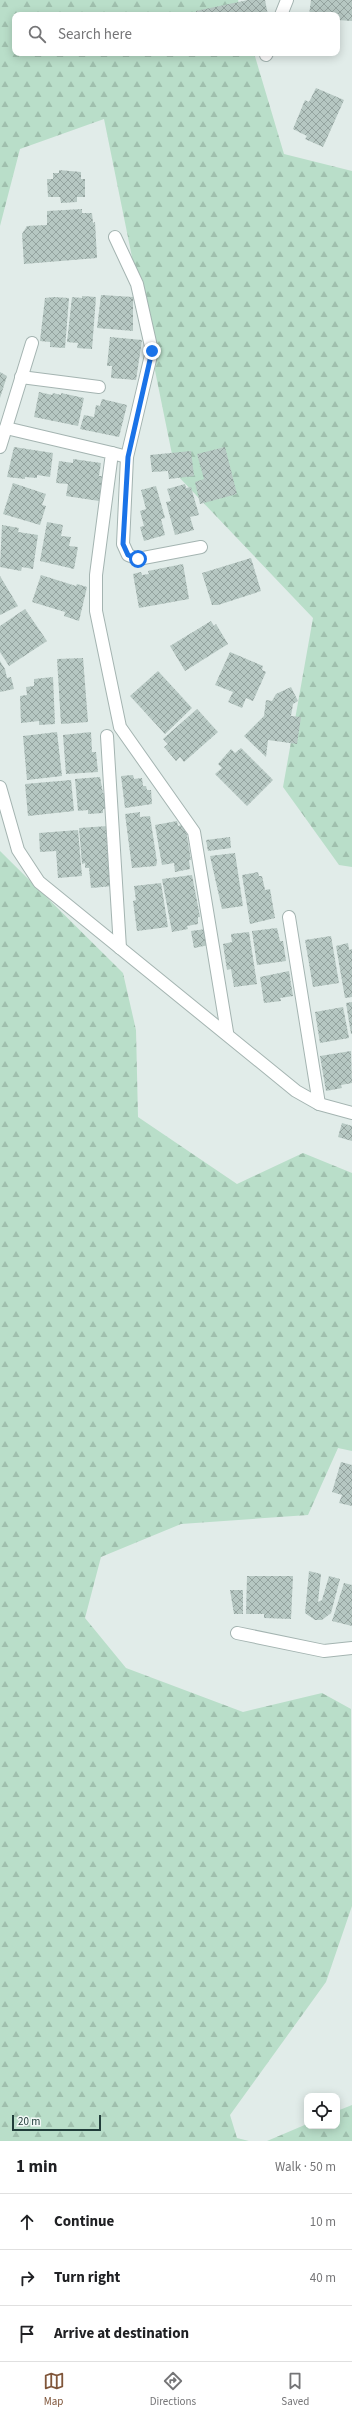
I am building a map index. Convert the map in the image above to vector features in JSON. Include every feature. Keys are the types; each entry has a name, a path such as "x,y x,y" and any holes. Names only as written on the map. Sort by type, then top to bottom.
{"street":[{"path":"282,12 287,0"},
{"path":"115,237 137,284 152,351 128,457 123,544 128,555 138,559 201,546"},
{"path":"0,447 32,343"},
{"path":"21,377 99,387"},
{"path":"6,428 128,457"},
{"path":"112,453 96,576 96,611 120,727 194,832 226,1032"},
{"path":"107,736 120,948"},
{"path":"0,786 18,850 39,882 226,1032 296,1091 319,1104 352,1113"},
{"path":"289,917 319,1104"},
{"path":"237,1633 324,1651 352,1648"}],"green space":[{"path":"0,0 238,0 241,12 12,12 12,56 255,56 284,154 352,171 352,867 339,865 283,787 313,618 176,474 104,119 20,149 0,226"},
{"path":"0,851 123,973 136,1030 138,1117 237,1184 303,1153 352,1173 352,1451 338,1448 308,1515 181,1524 101,1557 85,1618 126,1668 243,1712 322,1693 351,1709 352,1906 326,1982 230,2115 237,2138 249,2141 0,2141"},
{"path":"352,2105 352,2141 267,2141 304,2125 304,2129 340,2129 340,2110"}],"building":[{"path":"248,0 265,0 267,12 196,12"},
{"path":"311,0 352,0 352,21 340,20 340,12 309,12"},
{"path":"316,88 344,100 323,147 305,139 307,136 293,129 305,100 309,102"},
{"path":"59,170 81,172 81,179 85,179 85,197 77,197 77,202 61,203 60,197 48,197 47,179 53,179 53,173 59,173"},
{"path":"82,209 82,213 92,213 93,223 95,222 97,258 24,264 22,234 27,226 47,225 47,211"},
{"path":"101,295 133,297 133,331 97,328"},
{"path":"82,296 96,297 92,349 77,348 78,343 67,342 72,297 82,298"},
{"path":"45,298 69,298 65,348 50,347 50,342 40,341"},
{"path":"110,337 142,340 136,380 111,378 112,366 107,366"},
{"path":"0,372 7,376 0,398"},
{"path":"39,392 52,395 53,393 61,395 61,393 84,398 78,426 34,417"},
{"path":"102,399 127,405 119,437 80,429 84,415 94,417 96,405 100,406"},
{"path":"14,447 53,453 50,477 37,475 37,478 25,477 25,479 7,477"},
{"path":"225,447 237,494 200,504 195,482 204,479 197,454"},
{"path":"191,451 194,476 169,479 168,471 152,472 150,455"},
{"path":"73,459 101,463 99,476 102,476 99,501 66,496 68,484 56,483 59,461 73,463"},
{"path":"13,483 46,494 42,505 46,506 40,525 3,514"},
{"path":"185,484 186,488 191,487 199,515 190,517 194,530 175,535 166,502 171,501 167,489"},
{"path":"156,486 165,518 161,519 165,535 144,541 140,527 144,526 140,511 146,509 141,490"},
{"path":"47,522 63,525 61,536 71,537 69,546 78,547 74,569 40,561"},
{"path":"2,525 19,528 18,532 38,535 33,569 22,567 21,571 0,567"},
{"path":"251,558 261,591 218,605 212,605 202,573"},
{"path":"183,564 189,599 139,608 133,574 141,572 142,575 149,574 148,571"},
{"path":"41,575 76,586 77,584 87,587 79,621 64,616 65,612 32,602"},
{"path":"0,576 18,606 0,615"},
{"path":"25,609 47,641 9,666 0,652 0,626"},
{"path":"211,621 214,626 216,624 228,644 185,671 170,646"},
{"path":"230,652 263,666 262,670 266,672 253,701 246,698 242,708 228,702 233,692 215,685"},
{"path":"83,658 88,722 61,724 57,659"},
{"path":"0,661 5,669 7,678 11,677 14,689 0,692"},
{"path":"158,671 192,708 165,734 130,696"},
{"path":"53,677 55,724 39,725 39,721 21,723 20,696 27,695 26,687 34,686 34,679"},
{"path":"291,687 298,701 293,704 291,716 301,717 297,744 268,740 266,757 244,736 264,716 266,700 272,701 276,694"},
{"path":"197,709 218,732 184,762 180,757 176,761 164,747 168,744 163,739"},
{"path":"57,732 62,776 27,780 23,736"},
{"path":"91,732 92,752 96,752 98,772 66,774 63,735"},
{"path":"241,748 273,780 247,806 215,774 222,768 218,764 231,749 235,753"},
{"path":"133,775 134,779 142,778 143,786 146,786 147,790 151,790 152,804 125,808 121,776"},
{"path":"100,777 103,793 107,793 109,808 103,809 103,813 88,814 88,810 78,811 75,779"},
{"path":"71,780 74,811 28,816 25,784"},
{"path":"140,812 140,817 150,816 157,862 156,866 132,868 125,814"},
{"path":"177,821 178,826 185,824 191,860 189,860 190,869 175,872 174,863 162,865 155,825"},
{"path":"108,826 113,886 91,888 89,868 85,868 85,863 82,864 79,828"},
{"path":"78,830 82,876 58,878 56,851 40,852 39,833"},
{"path":"230,837 231,848 208,851 206,840"},
{"path":"235,853 243,906 222,909 210,856"},
{"path":"258,872 259,876 262,876 265,890 270,889 275,918 250,924 242,875"},
{"path":"192,875 200,917 198,917 198,924 187,926 188,929 172,932 162,879"},
{"path":"161,883 168,927 137,931 133,901 136,900 134,886"},
{"path":"277,928 280,941 283,941 286,961 257,965 252,931"},
{"path":"206,929 209,945 194,948 191,931"},
{"path":"249,932 257,984 234,987 231,969 227,970 223,944 232,942 231,934"},
{"path":"331,936 339,983 313,987 305,940"},
{"path":"348,943 349,950 352,949 352,997 345,998 336,946"},
{"path":"289,971 293,996 280,998 281,1001 264,1003 260,977"},
{"path":"352,1002 352,1034 351,1034 346,1003"},
{"path":"343,1007 349,1038 320,1043 315,1012"},
{"path":"351,1051 352,1083 341,1085 342,1088 326,1091 320,1056"},
{"path":"342,1123 352,1126 352,1141 338,1137"},
{"path":"341,1462 352,1465 352,1506 339,1503 342,1495 332,1492"},
{"path":"309,1571 321,1574 318,1602 322,1600 329,1576 340,1579 331,1613 322,1620 315,1620 305,1613"},
{"path":"247,1576 293,1576 291,1619 264,1618 264,1614 246,1614"},
{"path":"344,1583 352,1585 352,1626 332,1621"},
{"path":"230,1590 243,1590 243,1614 234,1614"}],"route":[{"path":"138,559 128,555 123,544 128,457 152,351"}]}
